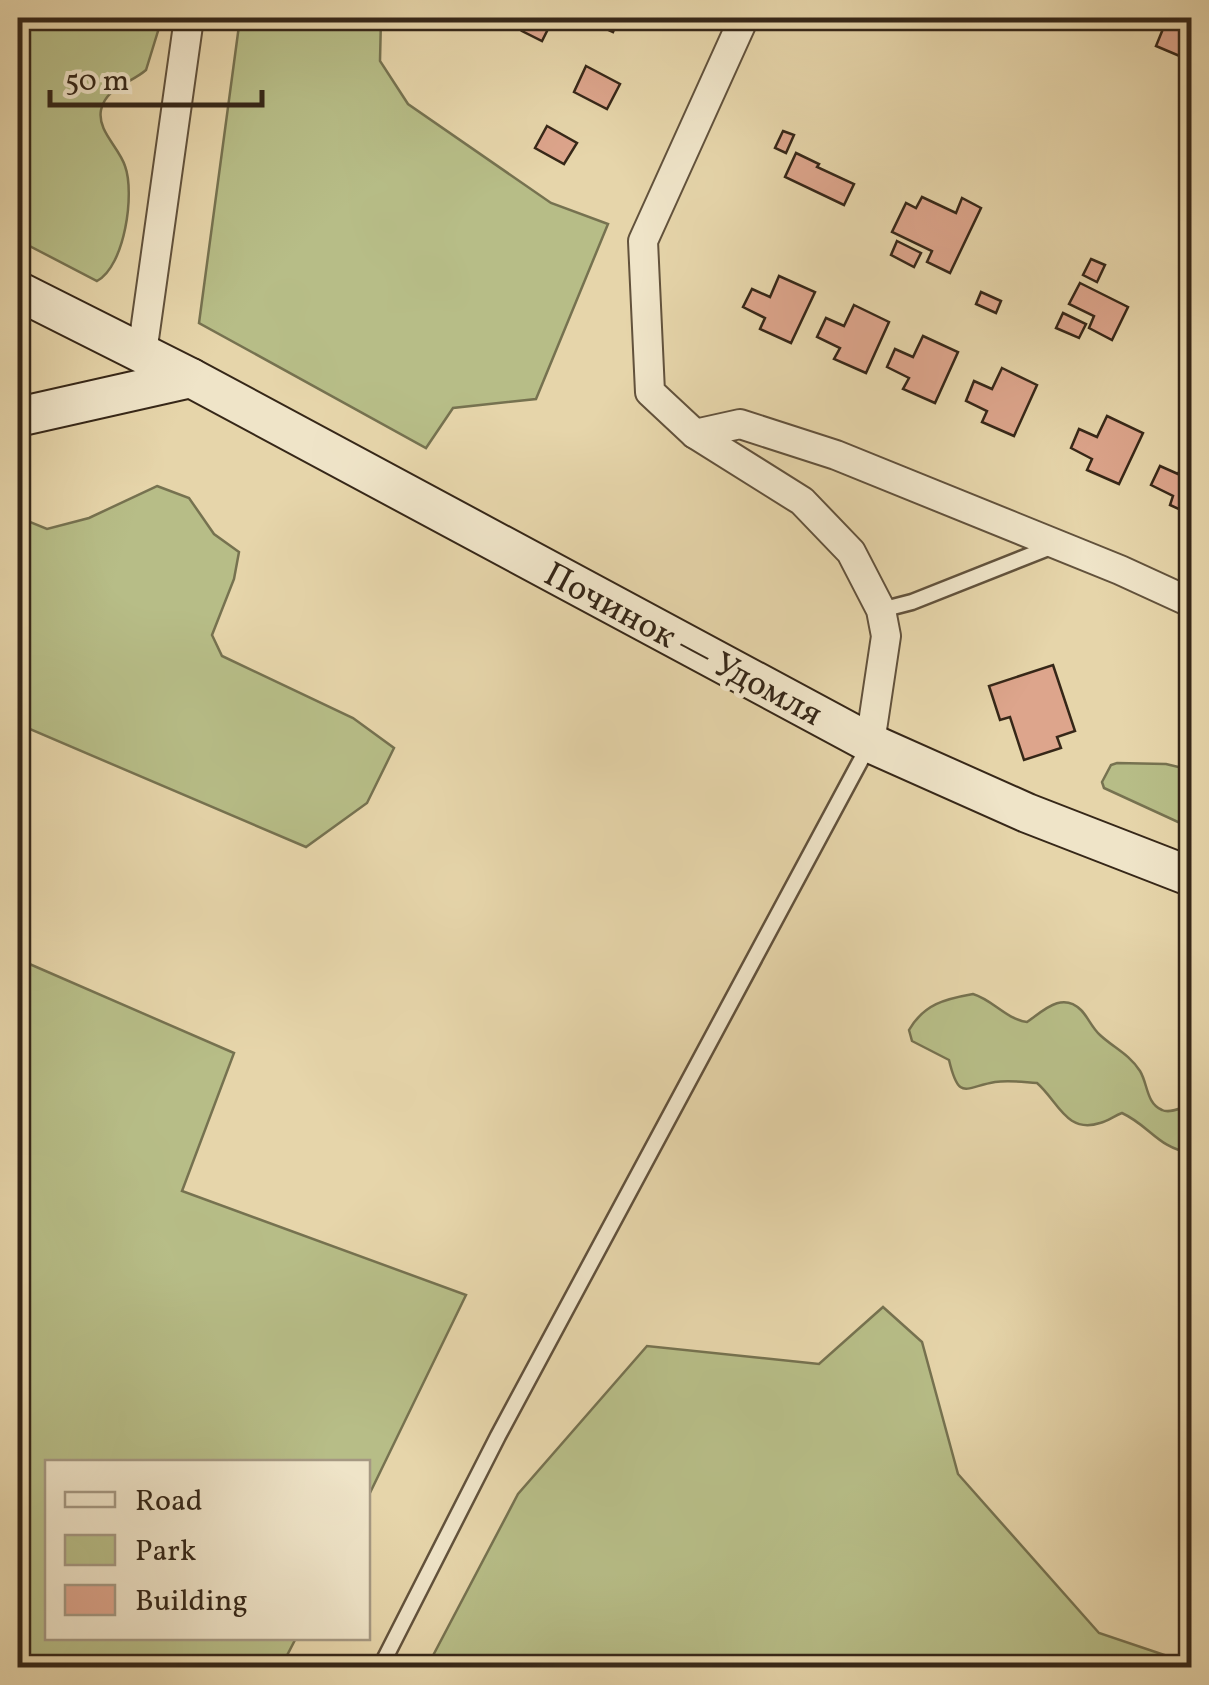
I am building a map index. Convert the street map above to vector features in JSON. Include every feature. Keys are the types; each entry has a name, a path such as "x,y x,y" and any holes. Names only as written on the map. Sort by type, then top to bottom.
{"main road":[{"name":"Починок — Удомля","path":"18,291 191,378 870,743 1027,813 1192,877"},
{"path":"18,416 191,378"}],"street":[{"path":"142,353 190,18"},
{"path":"744,18 642,241 650,392 695,434 802,501 850,552 881,610 886,636 870,743"},
{"path":"695,434 740,424 836,455 1192,603"}],"lane":[{"path":"881,610 912,602 1057,545"},
{"path":"380,1668 498,1436 870,743"}],"green space":[{"path":"18,18 162,18 146,70 113,91 101,110 105,132 125,166 129,193 121,245 107,273 97,281 18,240"},
{"path":"240,18 381,18 380,61 408,104 551,203 608,224 536,399 453,408 426,448 199,323"},
{"path":"157,486 189,498 214,534 239,552 234,579 212,635 222,656 353,718 394,748 367,803 306,847 18,724 18,517 47,529 89,518"},
{"path":"1166,764 1191,770 1191,828 1104,788 1102,782 1111,765"},
{"path":"18,959 234,1053 182,1191 466,1295 370,1493 370,1460 45,1460 45,1640 295,1640 281,1667 18,1667"},
{"path":"973,994 1027,1022 1053,1005 1074,1005 1100,1035 1136,1065 1157,1107 1169,1111 1191,1105 1191,1153 1162,1142 1122,1113 1100,1123 1079,1124 1064,1114 1037,1083 1000,1081 960,1087 949,1060 912,1041 909,1030 921,1014 936,1004"},
{"path":"883,1307 922,1342 958,1474 1099,1633 1191,1667 427,1667 518,1494 647,1346 819,1364"}],"building":[{"path":"530,18 551,23 542,41 522,31"},
{"path":"582,18 634,18 630,26 618,20 613,32"},
{"path":"1165,24 1191,35 1182,57 1156,46"},
{"path":"586,66 620,84 607,109 574,92"},
{"path":"547,126 577,143 564,164 535,148"},
{"path":"783,131 794,135 786,153 775,148"},
{"path":"796,153 854,184 844,205 785,177"},
{"path":"922,197 956,213 962,198 981,208 950,273 927,262 932,251 892,232 906,203 916,208"},
{"path":"897,241 921,253 914,267 891,255"},
{"path":"1091,259 1105,265 1097,282 1083,275"},
{"path":"779,276 815,292 791,343 760,329 765,318 743,307 752,289 770,297"},
{"path":"1080,283 1128,307 1112,340 1089,328 1094,316 1069,304"},
{"path":"981,292 1001,301 996,313 976,304"},
{"path":"854,305 889,322 866,373 834,359 840,348 817,337 826,318 844,326"},
{"path":"1063,313 1086,324 1079,338 1056,328"},
{"path":"923,336 958,352 935,403 903,389 909,378 887,367 895,349 913,357"},
{"path":"1002,368 1037,385 1014,436 982,422 987,411 966,401 974,381 992,389"},
{"path":"1107,416 1143,433 1119,484 1087,470 1092,459 1071,448 1079,429 1097,437"},
{"path":"1188,453 1192,455 1192,515 1170,505 1173,496 1151,485 1160,466 1178,474"},
{"path":"1053,665 1075,731 1057,737 1061,748 1024,760 1010,717 1000,720 989,686"}]}
